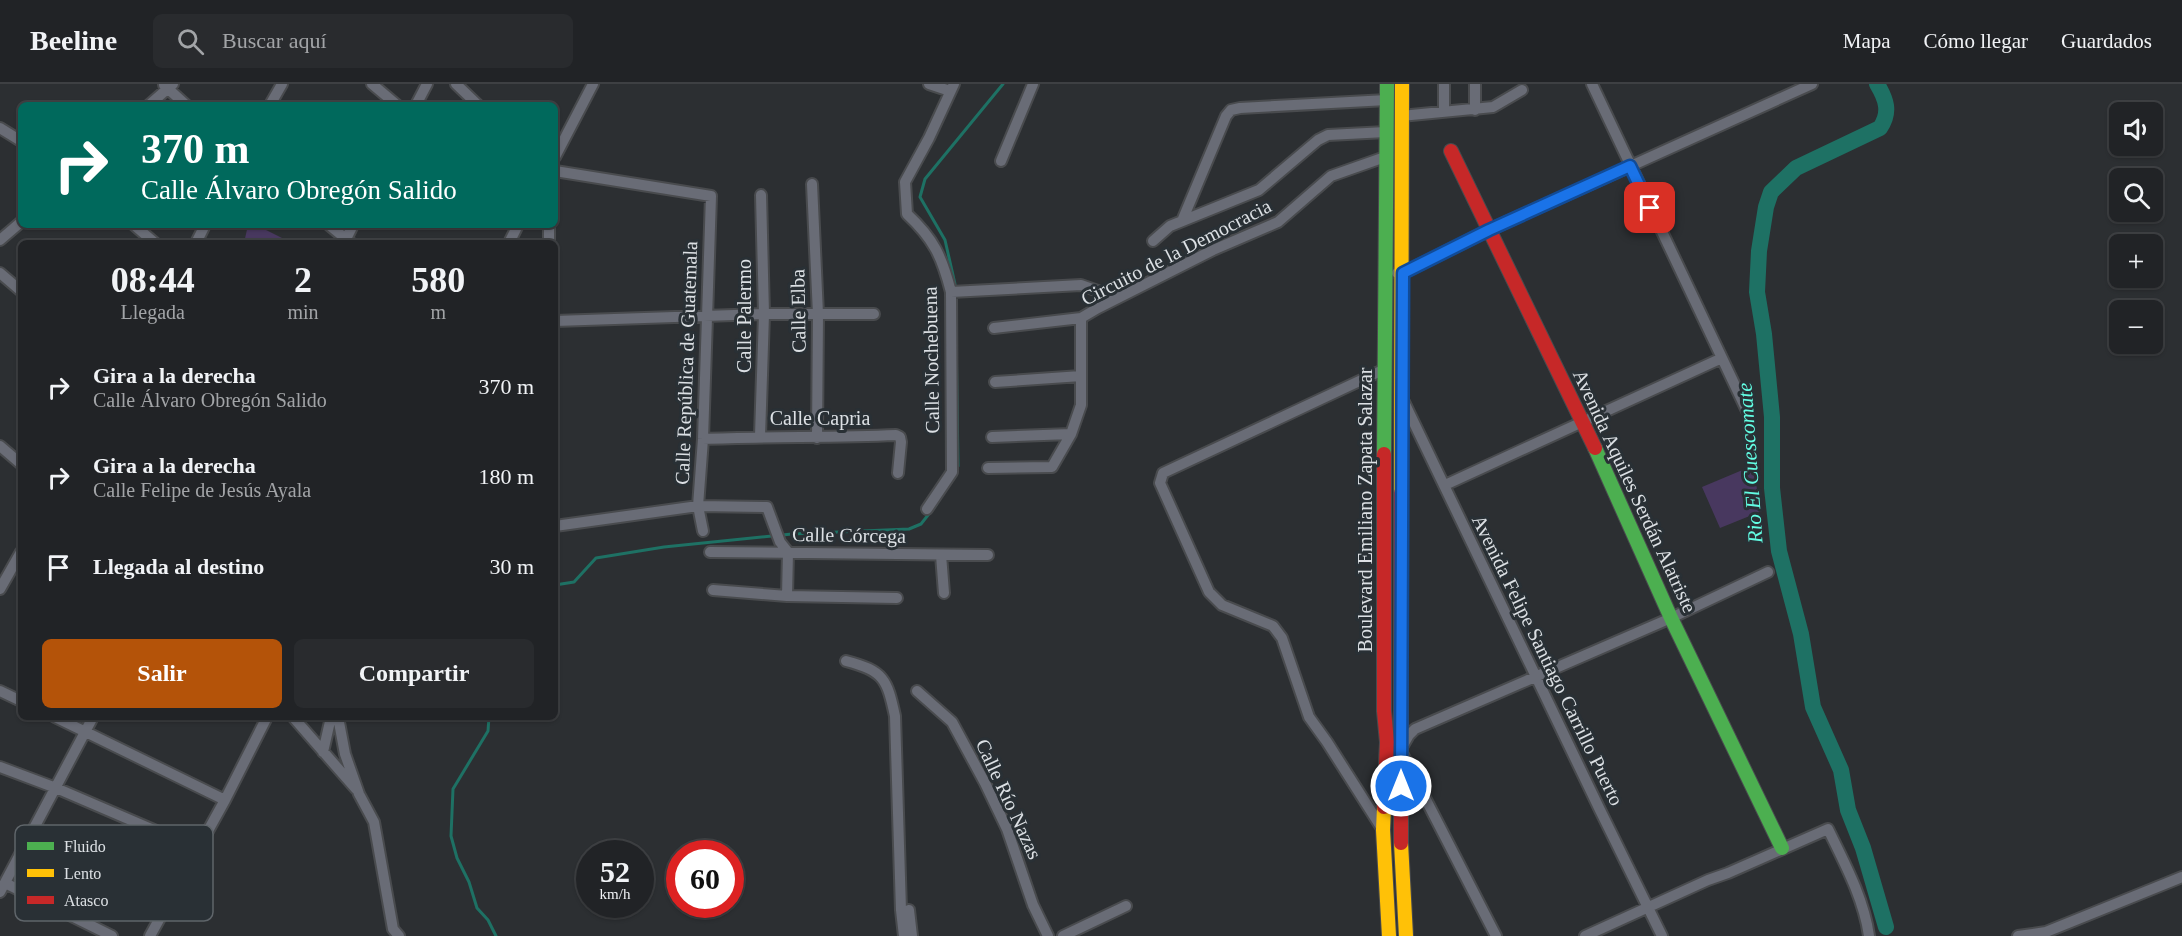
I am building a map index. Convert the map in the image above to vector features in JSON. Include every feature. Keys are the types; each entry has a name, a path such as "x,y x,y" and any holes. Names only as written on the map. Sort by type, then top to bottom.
{"main road":[{"name":"Boulevard Emiliano Zapata Salazar","path":"1387,84 1383,711 1387,742 1383,830 1389,936"},
{"name":"Boulevard Emiliano Zapata Salazar","path":"1402,84 1400,830 1406,936"},
{"name":"Avenida Aquiles Serdán Alatriste","path":"1452,151 1583,421 1671,618 1782,848"},
{"path":"1386,761 1401,757"}],"street":[{"path":"272,102 282,84"},
{"path":"372,84 393,102"},
{"path":"418,102 427,84"},
{"path":"456,84 475,102"},
{"path":"558,151 593,84"},
{"path":"929,84 952,88"},
{"path":"1001,161 1033,84"},
{"path":"1475,84 1475,110"},
{"path":"1592,84 1749,415"},
{"path":"1385,273 1403,273 1489,230 1812,84"},
{"path":"152,102 167,86 183,102"},
{"path":"1444,86 1444,111"},
{"name":"Calle Nochebuena","path":"927,509 952,472 951,292 944,264 927,232 907,214 905,182 952,88"},
{"path":"1401,116 1493,107 1522,90"},
{"path":"1182,221 1226,116 1231,110 1387,100"},
{"path":"0,128 18,139"},
{"path":"1153,241 1170,226 1259,190 1318,140 1328,135 1386,132"},
{"name":"Circuito de la Democracia","path":"988,468 1052,467 1071,434 1081,405 1081,318 1213,250 1278,222 1331,176 1385,157"},
{"name":"Calle República de Guatemala","path":"558,171 711,196 703,439 698,506 703,531"},
{"name":"Calle Elba","path":"812,184 818,314 817,438"},
{"name":"Calle Palermo","path":"760,436 764,314 761,195"},
{"path":"0,240 18,225"},
{"path":"138,228 152,240"},
{"path":"332,228 345,240"},
{"path":"0,273 18,288"},
{"path":"951,292 1081,285 1118,298"},
{"path":"558,321 764,314 874,314"},
{"path":"994,328 1081,318"},
{"path":"1445,485 1722,358"},
{"path":"1383,830 1309,717 1282,638 1273,626 1222,605 1209,592 1160,483 1163,473 1385,369"},
{"path":"995,382 1081,376"},
{"name":"Avenida Felipe Santiago Carrillo Puerto","path":"1402,400 1662,936"},
{"path":"992,437 1071,434"},
{"name":"Calle Capria","path":"703,439 760,436 817,438 896,435 900,437 901,442 898,473"},
{"path":"1,450 18,462"},
{"path":"558,526 698,506 767,507 780,542 788,552 787,596"},
{"name":"Calle Córcega","path":"710,552 988,555"},
{"path":"941,555 944,593"},
{"path":"0,589 18,557"},
{"path":"1401,757 1409,735 1415,729 1671,618 1768,572"},
{"path":"713,590 787,596 897,598"},
{"path":"846,662 874,670 888,690 895,716 901,910 904,936"},
{"path":"0,691 18,700"},
{"name":"Calle Río Nazas","path":"916,691 951,722 985,783 1007,829 1036,914 1048,936"},
{"path":"1383,711 1394,723 1401,757 1496,936"},
{"path":"61,720 225,801"},
{"path":"36,825 91,720"},
{"path":"212,825 266,720"},
{"path":"296,720 359,794"},
{"path":"323,752 330,720"},
{"path":"339,720 345,754 359,794 374,822 393,929 399,936"},
{"path":"0,767 142,825"},
{"path":"1585,936 1828,829 1867,921 1869,936"},
{"path":"3,888 15,865"},
{"path":"2018,936 2046,932 2182,878"},
{"path":"1063,936 1126,906"},
{"path":"909,910 912,936"},
{"path":"78,921 112,936"},
{"path":"150,936 158,921"}],"shaded area":[{"path":"247,228 262,228 286,240 245,240"},
{"path":"1752,466 1762,511 1720,528 1702,487"}],"waterway":[{"path":"955,284 945,240 920,197 925,179 1003,84"},
{"name":"Rio El Cuescomate","path":"1877,84 1886,106 1880,128 1796,168 1771,192 1766,207 1759,251 1757,292 1764,334 1772,417 1772,488 1779,551 1801,634 1813,707 1841,770 1848,810 1863,848 1886,927"},
{"path":"955,471 958,466 956,328"},
{"path":"558,585 574,582 596,558 664,547 792,534 909,529 921,524 936,505"},
{"path":"489,720 488,731 453,789 451,836 457,858 469,882 477,908 488,920 496,936"}],"traffic: fast":[{"path":"1384,454 1387,84"},
{"path":"1595,448 1671,618 1782,848"}],"traffic: slow":[{"path":"1401,493 1402,84"},
{"path":"1384,807 1383,830 1389,936"},
{"path":"1401,843 1406,936"}],"traffic: jam":[{"path":"1451,151 1595,448"},
{"path":"1384,454 1384,711 1387,742 1384,807"},
{"path":"1401,493 1401,843"}],"route":[{"path":"1401,786 1403,273 1489,230 1630,166 1650,208"}]}
